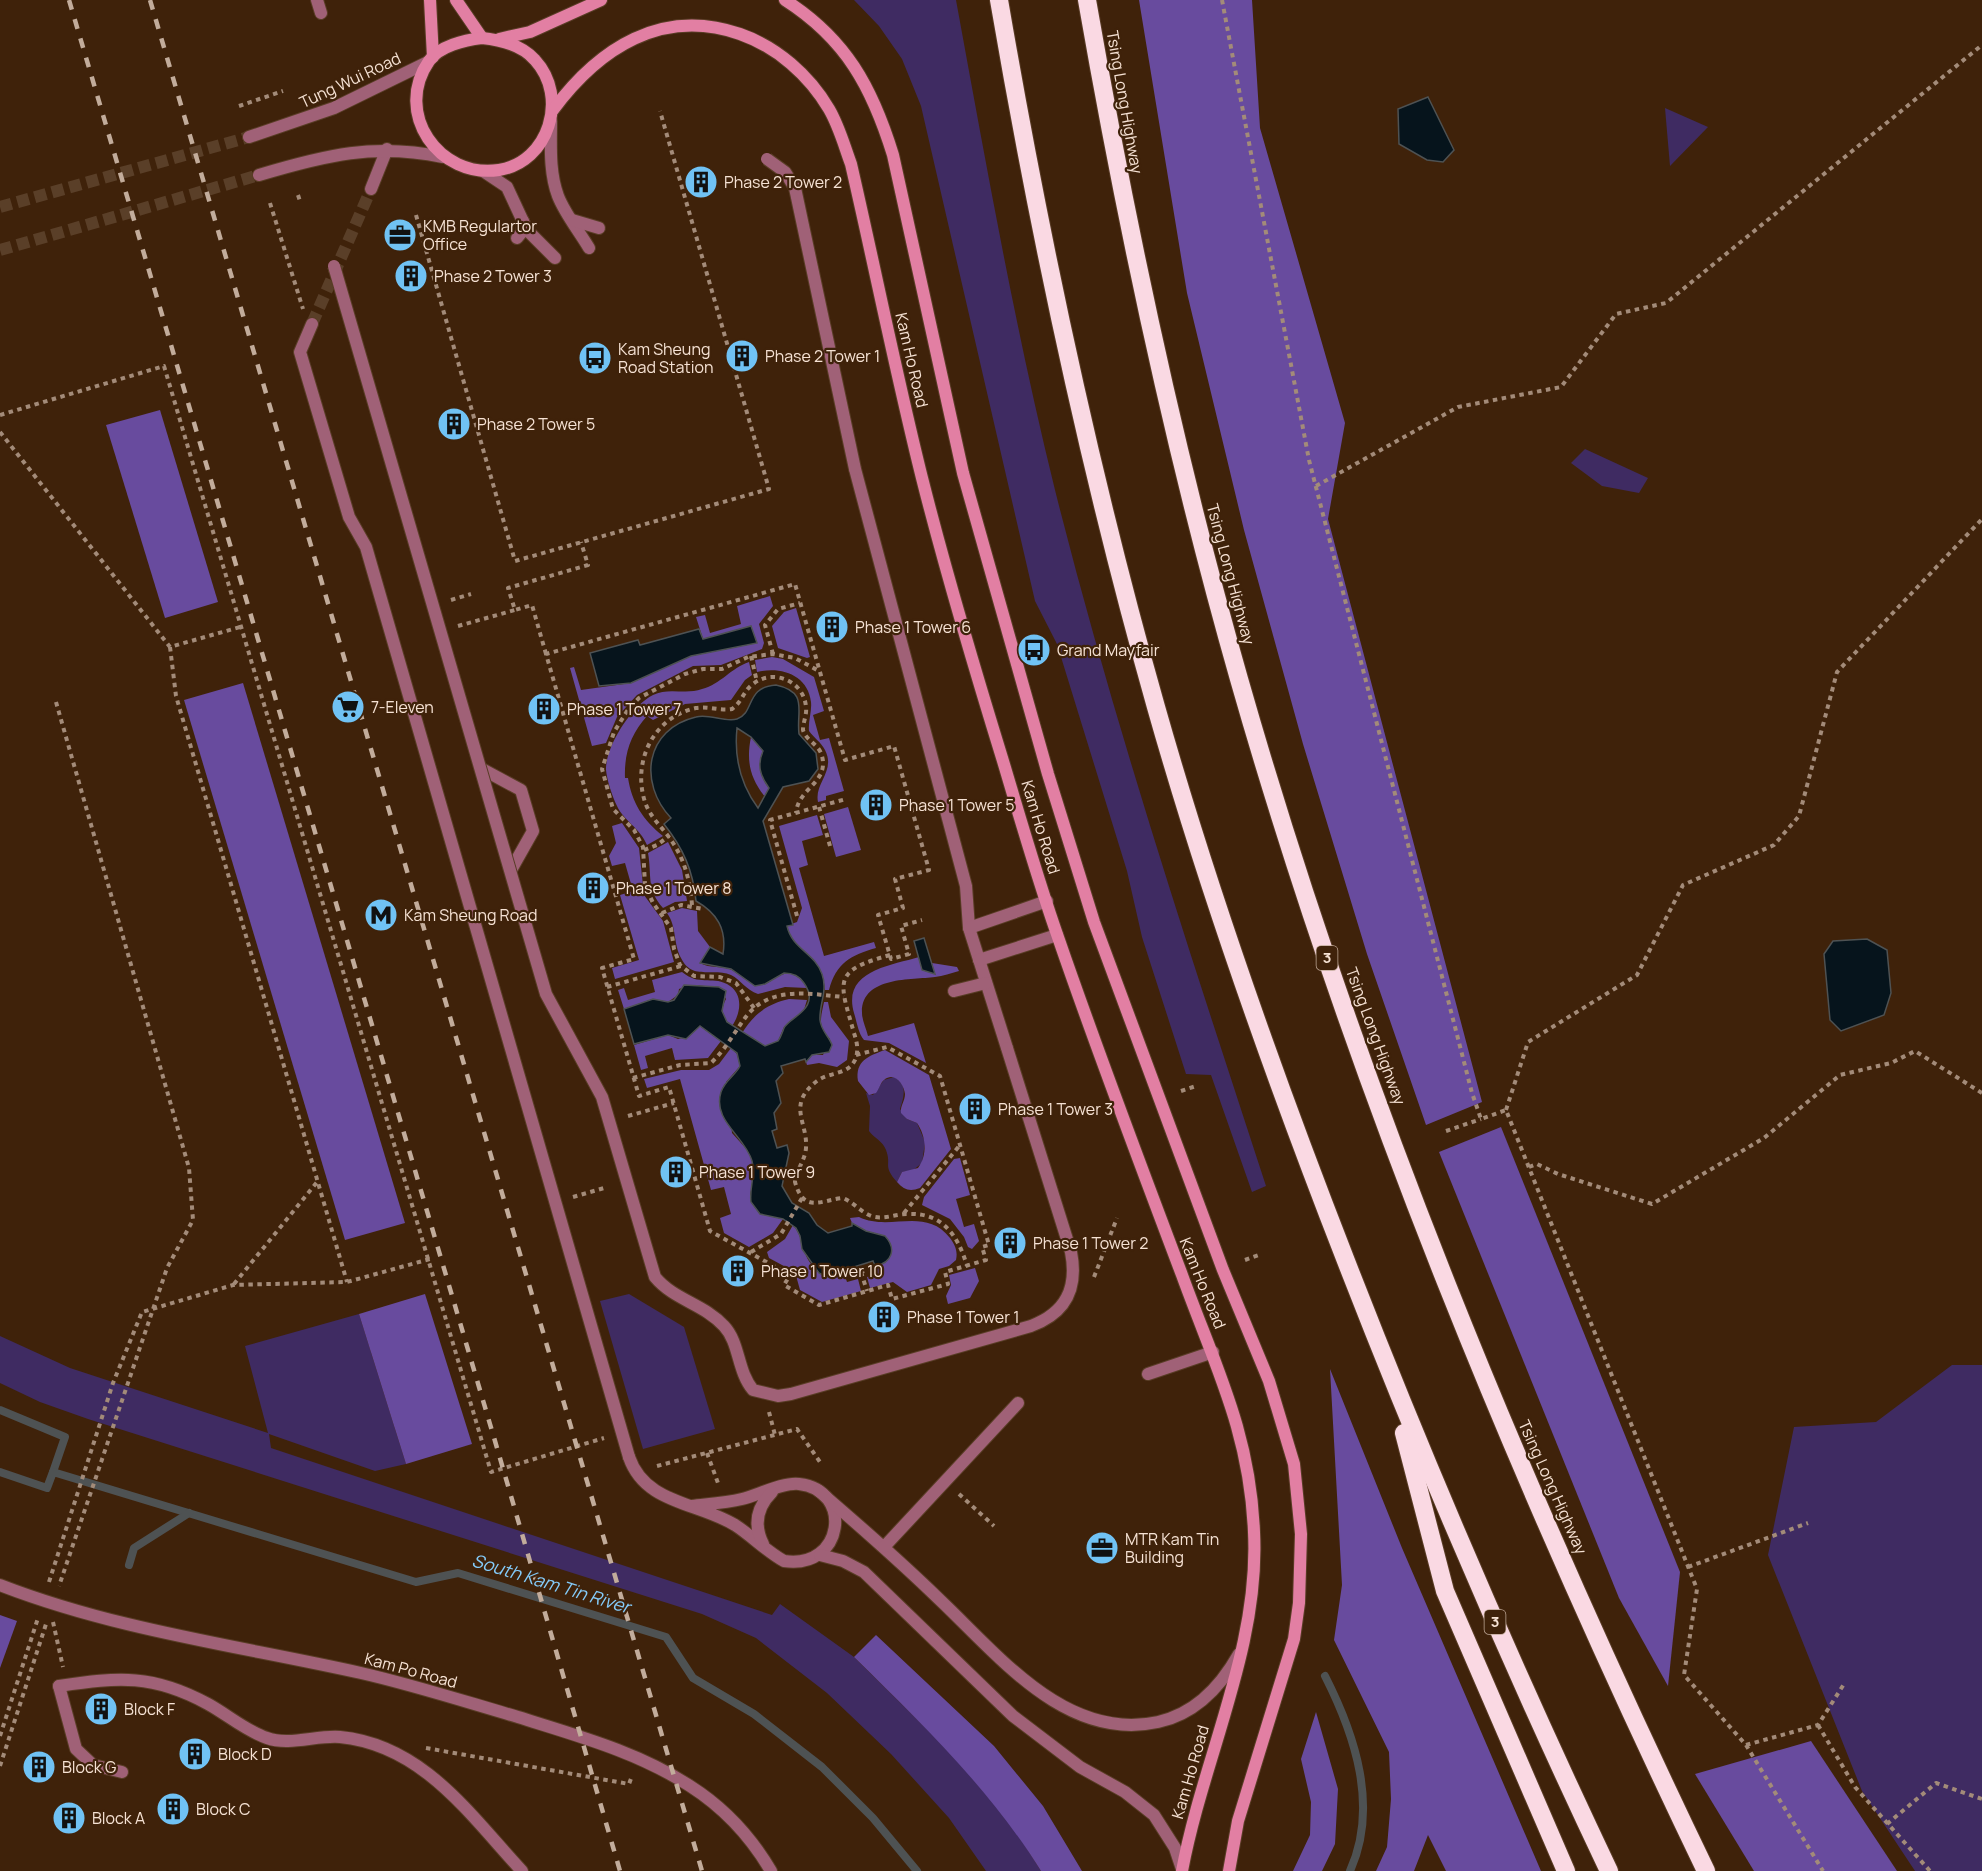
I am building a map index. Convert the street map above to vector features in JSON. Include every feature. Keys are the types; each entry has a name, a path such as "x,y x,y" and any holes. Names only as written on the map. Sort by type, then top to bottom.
{"highway":[{"name":"3","path":"999,0 1027,162 1063,340 1116,559 1158,712 1229,939 1294,1125 1388,1370 1470,1568 1609,1871"},
{"name":"Tsing Long Highway","path":"1087,0 1144,305 1199,535 1240,682 1313,918 1378,1102 1484,1376 1632,1718 1706,1871"},
{"path":"1388,1370 1445,1591 1566,1871"}],"main road":[{"path":"430,0 431,60 420,83 420,118 424,132 443,157 468,169 483,171 517,164 533,153 543,139 552,115 552,93 547,78 535,60 519,47 498,40 482,38 454,44 431,60"},
{"path":"456,0 482,38"},
{"path":"498,40 530,32 601,0"},
{"name":"Kam Ho Road","path":"785,0 806,14 850,58 869,89 882,120 893,155 963,473 1048,774 1094,922 1147,1070 1223,1270 1269,1381 1288,1437 1299,1499 1301,1534 1299,1603 1285,1673 1238,1821 1228,1871"},
{"name":"Kam Ho Road","path":"552,115 580,77 624,44 664,28 684,24 725,29 774,50 814,87 828,108 851,164 922,477 965,636 1057,935 1237,1419 1252,1504 1255,1545 1252,1589 1241,1650 1197,1806 1182,1870"}],"street":[{"path":"317,0 321,13"},
{"name":"Tung Wui Road","path":"249,137 334,108 431,60"},
{"path":"552,115 555,186 572,220 594,247"},
{"path":"260,175 333,154 387,149 443,157"},
{"path":"371,189 387,149"},
{"path":"334,266 546,994 602,1097 655,1276 674,1295 712,1314 726,1328 746,1382 753,1390 765,1394 791,1394 1047,1321 1067,1301 1074,1270 1071,1252 969,928 966,886 855,469 795,188 785,172 767,159"},
{"path":"483,171 507,187 533,238 555,258"},
{"path":"572,220 599,228"},
{"path":"517,238 522,232 523,221"},
{"path":"310,327 300,352 349,517 366,547 633,1470 655,1493 728,1521 784,1561 796,1563 820,1555 843,1561 864,1572 1013,1716 1080,1767 1140,1803 1164,1829 1182,1870"},
{"path":"482,768 521,790 533,831 511,870"},
{"path":"969,928 1047,901"},
{"path":"979,960 1057,935"},
{"path":"954,991 986,982"},
{"path":"1148,1374 1214,1352"},
{"path":"884,1547 1018,1403"},
{"path":"692,1506 740,1500 796,1484 819,1491 884,1547 1014,1671 1057,1703 1094,1721 1110,1725 1137,1726 1164,1721 1181,1714 1211,1693 1228,1673 1241,1650"},
{"path":"764,1547 758,1536 757,1520 764,1500 772,1491"},
{"path":"819,1491 834,1510 836,1523 834,1535 820,1555"},
{"name":"Kam Po Road","path":"0,1585 48,1604 185,1638 417,1687 610,1746 639,1758 692,1787 719,1808 745,1834 771,1871"},
{"path":"122,1772 93,1765 76,1749 59,1686 113,1678 147,1681 177,1689 269,1739 339,1737 390,1751 427,1771 458,1798 522,1871"}],"path":[{"path":"1222,0 1316,486 1481,1119"},
{"path":"1316,486 1458,407 1561,387 1616,314 1666,303 1982,45"},
{"path":"239,106 283,92"},
{"path":"416,215 515,561 769,489 660,111"},
{"path":"298,195 300,201"},
{"path":"270,203 310,327"},
{"path":"0,415 164,366 490,1472 622,1432"},
{"path":"0,432 170,647 176,696 347,1282"},
{"path":"1823,1871 1746,1745 1684,1675 1697,1589 1506,1110 1528,1042 1637,975 1683,885 1774,845 1800,816 1837,672 1982,519"},
{"path":"515,610 508,588 588,566 581,542"},
{"path":"546,654 795,584 845,760 894,746 929,870 895,879 903,908 878,915 891,959 909,954 901,926 922,920"},
{"path":"773,654 765,625 778,609 800,603"},
{"path":"462,625 532,605 634,958 602,968 639,1096 669,1087 710,1231 790,1275 784,1286 819,1305 888,1285 892,1299 948,1284 945,1272 986,1260 982,1247 989,1245 940,1076 887,1047 856,1055"},
{"path":"170,647 240,627"},
{"path":"754,1008 736,983 720,977 694,976 681,966 676,957 671,928 653,903 645,885 644,850 634,830 613,809 602,769 620,719 639,698 685,674 703,669 722,669 751,656 773,654 795,658 820,672"},
{"path":"751,656 756,682"},
{"path":"692,905 686,869 669,836 651,813 642,787 644,756 649,742 658,730 682,712 697,708 732,709 756,682 772,676 798,687 804,696 806,715 803,730 808,740 820,750 823,767 816,783 799,798 796,813"},
{"path":"0,1736 167,1268 192,1220 189,1168 56,702"},
{"path":"797,916 770,820 846,799"},
{"path":"819,807 830,846"},
{"path":"644,850 657,845 669,836"},
{"path":"662,913 671,908 692,905 703,909"},
{"path":"890,955 861,963 851,969 844,978 844,997 856,1042 856,1055 848,1069 815,1082 802,1099 800,1120 806,1149 795,1182 802,1198 820,1204 843,1198 862,1212 882,1218 920,1213 946,1225 962,1247 968,1266"},
{"path":"607,987 681,966"},
{"path":"633,1078 680,1065 708,1065 754,1008 776,995 808,994 844,997"},
{"path":"1529,1167 1537,1164 1558,1174 1652,1204 1764,1138 1840,1075 1891,1063 1915,1051 1982,1094"},
{"path":"1181,1091 1197,1086"},
{"path":"625,1117 674,1103"},
{"path":"1446,1131 1506,1110"},
{"path":"904,1214 960,1144"},
{"path":"233,1285 318,1181"},
{"path":"554,1202 604,1188"},
{"path":"751,1253 777,1238 802,1198"},
{"path":"1245,1260 1259,1255"},
{"path":"0,1766 113,1383 142,1312 152,1311 233,1285 347,1282 428,1260"},
{"path":"851,1274 869,1270"},
{"path":"861,1272 867,1291"},
{"path":"633,1470 797,1429 820,1462"},
{"path":"707,1453 719,1487"},
{"path":"945,1482 994,1526"},
{"path":"1688,1567 1808,1523"},
{"path":"55,1633 64,1662"},
{"path":"1746,1745 1818,1725 1844,1684"},
{"path":"1818,1725 1855,1787 1930,1871"},
{"path":"390,1751 431,1748 629,1784 639,1758"},
{"path":"1887,1824 1936,1783 1982,1799"}],"shaded area":[{"path":"854,0 956,0 1014,307 1055,490 1128,753 1266,1186 1252,1192 1211,1075 1186,1074 1142,937 1127,871 1057,644 1035,601 921,106 902,59 879,26"},
{"path":"1139,0 1252,0 1260,128 1345,423 1328,519 1482,1102 1426,1125 1367,954 1303,744 1244,530 1187,293"},
{"path":"1428,97 1454,150 1443,162 1427,160 1399,144 1398,109"},
{"path":"1665,108 1708,127 1670,166"},
{"path":"160,410 218,602 165,618 106,425"},
{"path":"1585,449 1648,478 1639,493 1602,486 1571,463"},
{"path":"770,596 773,606 759,624 764,643 762,649 721,665 693,666 637,695 617,717 606,743 592,746 570,668 574,667 581,690 631,683 691,656 756,643 751,626 703,639 696,617 705,615 710,633 741,624 737,606"},
{"path":"796,608 810,657 807,658 778,648 772,626 784,612"},
{"path":"751,626 757,643 691,656 631,683 599,686 590,653 638,640 640,645 699,629 703,639"},
{"path":"772,657 783,659 814,677 824,711 813,715 820,740 829,738 844,791 826,796 826,800 818,802 819,789 827,771 828,757 823,747 809,731 811,702 809,693 805,685 792,675 775,670 757,672 755,660"},
{"path":"749,662 752,675 745,680 731,700 685,704 653,720 647,716 637,730 627,752 625,778 628,778 632,795 640,810 663,836 647,845 623,816 615,802 606,770 610,750 621,728 637,708 653,695 665,692 696,691 709,687"},
{"path":"243,683 405,1223 345,1240 184,700"},
{"path":"776,685 793,692 799,704 799,734 816,753 818,769 809,781 783,787 763,821 793,925 787,926 790,934 798,946 819,967 824,980 820,1020 832,1045 829,1052 812,1055 806,1062 805,1059 781,1066 783,1073 776,1081 781,1103 774,1113 777,1129 772,1131 777,1148 787,1145 789,1153 782,1186 792,1203 809,1213 817,1225 828,1233 852,1226 852,1223 866,1231 885,1236 892,1250 889,1259 881,1264 875,1266 873,1261 844,1270 844,1273 827,1277 819,1273 802,1249 796,1228 783,1219 760,1214 751,1202 752,1161 743,1144 725,1120 719,1102 727,1081 740,1066 737,1053 700,1026 686,1039 668,1035 634,1044 624,1009 653,999 668,1002 674,1000 684,985 719,987 726,991 722,1011 727,1022 765,1046 778,1041 787,1024 807,1006 809,992 802,980 795,975 784,973 765,984 755,986 731,969 700,963 710,947 723,954 722,929 715,916 696,901 690,869 677,842 664,824 671,818 654,789 651,774 652,759 657,745 666,733 679,723 701,716 727,720 737,719 743,716 759,690","holes":["737,728 751,737 763,751 760,770 769,788 758,808 747,790 740,770"]},
{"path":"751,737 763,751 760,766 763,779 769,788 766,798 756,784 749,762"},
{"path":"848,807 861,850 836,857 824,814"},
{"path":"817,815 823,835 802,841 808,865 799,868 824,956 874,942 876,948 852,957 840,967 829,990 825,990 819,970 795,943 786,926 797,922 802,908 779,826"},
{"path":"622,823 639,848 644,895 663,921 674,962 615,979 612,968 639,960 620,895 633,891 625,863 612,866 609,856 616,843 612,826"},
{"path":"668,842 682,870 687,901 675,902 663,908 652,888 648,853"},
{"path":"682,908 697,911 698,931 710,947 700,963 732,970 756,985 765,984 780,975 791,973 804,981 807,988 785,987 758,994 731,975 691,969 681,958 667,913"},
{"path":"924,938 935,974 922,970 914,941"},
{"path":"1867,939 1887,950 1891,993 1884,1015 1841,1031 1830,1020 1824,954 1833,941"},
{"path":"919,957 922,970 934,973 932,963 957,967 959,971 938,977 902,980 879,986 870,992 864,1001 862,1016 868,1036 914,1023 926,1063 889,1043 864,1040 860,1034 852,999 861,979 882,968"},
{"path":"682,972 694,979 721,982 732,988 738,998 739,1009 732,1026 723,1014 726,999 719,987 690,985 679,989 678,995 668,1002 650,1000 624,1009 618,990 624,988 628,1000 655,992 652,980"},
{"path":"789,999 807,1000 803,1013 784,1027 778,1041 765,1046 742,1033 751,1020 762,1011"},
{"path":"824,1002 828,1002 831,1017 849,1041 847,1060 837,1067 819,1063 807,1065 806,1062 812,1055 823,1055 830,1039 822,1026"},
{"path":"700,1026 721,1041 708,1058 675,1060 672,1048 645,1056 648,1068 641,1070 634,1045 668,1035 678,1039 689,1036"},
{"path":"731,1048 737,1054 740,1066 726,1082 732,1133 749,1152 753,1163 754,1176 750,1195 760,1214 783,1219 773,1233 749,1247 724,1233 720,1218 731,1214 724,1187 711,1190 680,1079 647,1088 644,1079 681,1070 709,1070 719,1064"},
{"path":"885,1050 929,1075 951,1149 920,1188 916,1189 907,1190 897,1182 902,1172 918,1168 924,1151 924,1140 917,1123 907,1119 901,1113 905,1094 903,1087 898,1080 892,1077 883,1081 876,1093 869,1095 858,1081 859,1069 864,1060"},
{"path":"894,1077 903,1087 904,1095 900,1109 907,1119 917,1123 925,1142 922,1163 912,1171 902,1172 897,1182 889,1169 885,1147 869,1131 870,1106 866,1093 873,1095 884,1080"},
{"path":"1501,1127 1680,1572 1668,1686 1619,1598 1439,1152"},
{"path":"960,1158 970,1195 956,1199 964,1227 974,1224 979,1241 972,1249 968,1247 964,1237 950,1219 922,1205 924,1197 954,1159"},
{"path":"859,1217 871,1221 930,1223 950,1238 956,1248 956,1260 949,1266 939,1269 931,1285 907,1292 893,1282 870,1288 867,1277 877,1274 875,1266 882,1265 878,1234 866,1231 852,1223 850,1218"},
{"path":"793,1225 806,1256 813,1266 836,1276 844,1273 847,1282 858,1279 861,1291 822,1302 800,1290 795,1272 769,1258 767,1252 785,1239"},
{"path":"975,1268 979,1281 970,1298 948,1304 946,1296 951,1285 949,1275"},
{"path":"425,1294 472,1444 406,1464 359,1314"},
{"path":"629,1294 684,1327 715,1429 643,1449 600,1301"},
{"path":"359,1314 406,1464 375,1471 269,1434 271,1448 772,1615 780,1604 854,1657 954,1756 1014,1828 1041,1871 986,1871 949,1818 891,1754 827,1693 756,1638 702,1614 88,1419 40,1402 0,1383 0,1336 70,1368 268,1433 245,1346"},
{"path":"1952,1365 1982,1365 1982,1871 1915,1871 1862,1791 1768,1555 1794,1427 1876,1422"},
{"path":"1330,1369 1402,1548 1541,1871 1446,1871 1428,1835 1414,1871 1376,1871 1387,1847 1391,1799 1389,1752 1334,1640 1342,1585"},
{"path":"0,1615 17,1621 0,1668"},
{"path":"876,1635 994,1746 1043,1806 1082,1871 1041,1871 1000,1812 954,1758 854,1657"},
{"path":"1316,1712 1338,1789 1335,1844 1322,1871 1293,1871 1310,1835 1311,1802 1301,1759"},
{"path":"1811,1741 1897,1871 1754,1871 1695,1774"}],"waterway":[{"path":"0,1410 65,1437 53,1472"},
{"name":"South Kam Tin River","path":"0,1472 47,1488 53,1472 416,1582 458,1573 666,1637 693,1678 754,1714 822,1767 873,1818 917,1871"},
{"path":"129,1565 134,1548 189,1513"},
{"path":"1325,1676 1346,1722 1360,1772 1363,1822 1350,1871"}],"tunnel":[{"path":"0,207 249,137"},
{"path":"0,250 259,175"},
{"path":"312,324 371,189"}],"railway":[{"path":"69,0 620,1871"},
{"path":"150,0 702,1871"}],"place":[{"name":"Phase 2 Tower 2","path":"701,182"},
{"name":"KMB Regulartor Office","path":"400,235"},
{"name":"Phase 2 Tower 3","path":"411,276"},
{"name":"Phase 2 Tower 1","path":"742,356"},
{"name":"Kam Sheung Road Station","path":"595,358"},
{"name":"Phase 2 Tower 5","path":"454,424"},
{"name":"Phase 1 Tower 6","path":"832,627"},
{"name":"Grand Mayfair","path":"1034,650"},
{"name":"7-Eleven","path":"348,707"},
{"name":"Phase 1 Tower 7","path":"544,709"},
{"name":"Phase 1 Tower 5","path":"876,805"},
{"name":"Phase 1 Tower 8","path":"593,888"},
{"name":"Kam Sheung Road","path":"381,915"},
{"name":"Phase 1 Tower 3","path":"975,1109"},
{"name":"Phase 1 Tower 9","path":"676,1172"},
{"name":"Phase 1 Tower 2","path":"1010,1243"},
{"name":"Phase 1 Tower 10","path":"738,1271"},
{"name":"Phase 1 Tower 1","path":"884,1317"},
{"name":"MTR Kam Tin Building","path":"1102,1548"},
{"name":"Block F","path":"101,1709"},
{"name":"Block D","path":"195,1754"},
{"name":"Block G","path":"39,1767"},
{"name":"Block C","path":"173,1809"},
{"name":"Block A","path":"69,1818"}]}
